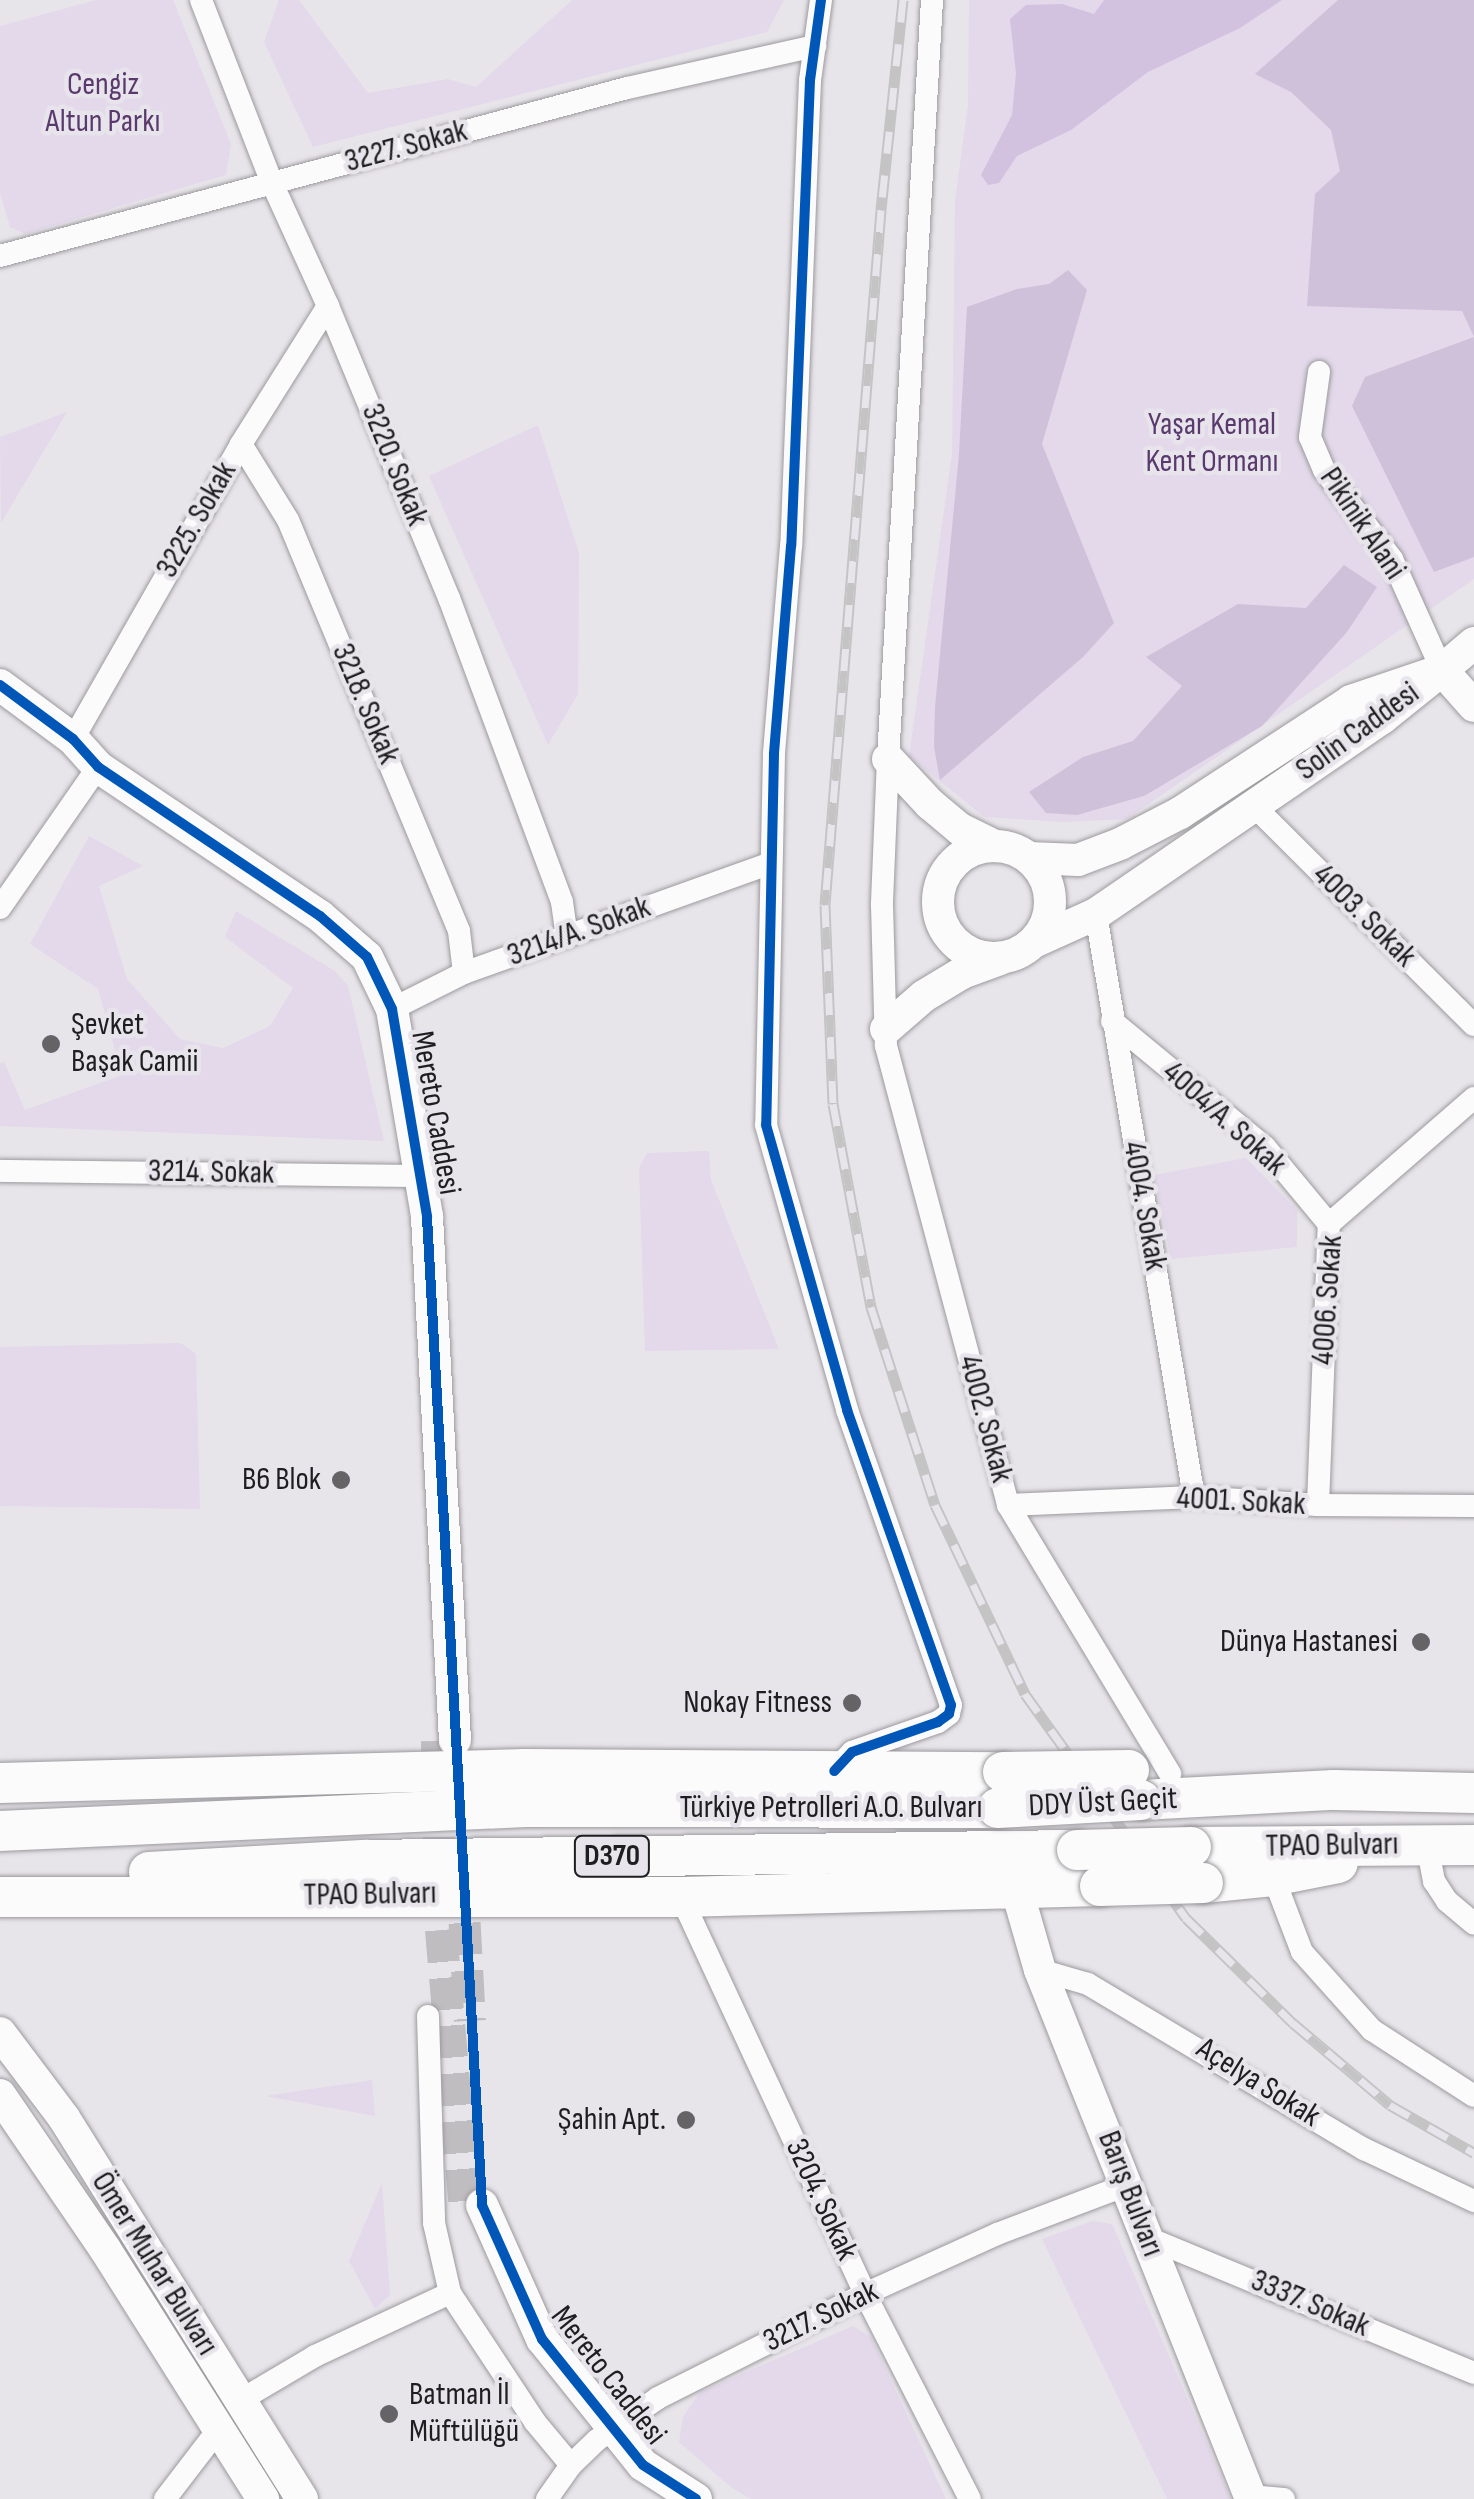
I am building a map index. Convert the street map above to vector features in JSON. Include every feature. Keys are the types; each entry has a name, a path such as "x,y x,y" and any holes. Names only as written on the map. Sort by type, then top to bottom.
{"highway":[{"path":"0,1783 526,1769 834,1771 1000,1790"},
{"name":"Türkiye Petrolleri A.O. Bulvarı","path":"0,1831 123,1829 525,1807 1000,1790 1129,1770 1334,1790"},
{"name":"DDY Üst Geçit","path":"1000,1790 1207,1798"},
{"name":"TPAO Bulvarı","path":"1207,1798 1334,1790 1474,1793"},
{"path":"1197,1865 1273,1876 1427,1845"},
{"name":"TPAO Bulvarı","path":"0,1896 681,1897 1100,1886 1197,1865 1427,1845 1474,1845"},
{"name":"DDY Üst Geçit","path":"1077,1850 1197,1865"},
{"name":"TPAO Bulvarı","path":"0,1873 146,1872 367,1860 1077,1850"},
{"path":"0,1914 64,1898"}],"street":[{"name":"3220. Sokak","path":"201,0 272,183 328,306 449,598 562,902 567,937"},
{"path":"822,0 815,46 799,272 791,546 774,754 766,1125 847,1410 950,1705 948,1714 938,1722 852,1752 834,1771"},
{"name":"4002. Sokak","path":"932,0 888,759 882,904 886,1029 898,1102 1008,1505 1170,1774"},
{"name":"3227. Sokak","path":"2,249 272,183 627,88 815,46"},
{"name":"3225. Sokak","path":"73,739 240,444 328,306"},
{"name":"Pikinik Alani","path":"1319,372 1310,437 1324,470 1392,559 1442,670"},
{"name":"3218. Sokak","path":"240,444 288,520 460,931 464,973"},
{"path":"1474,643 1442,670 1474,706"},
{"name":"Solin Caddesi","path":"1036,940 1096,914 1382,718 1442,670"},
{"name":"Solin Caddesi","path":"1030,858 1078,860 1120,844 1180,814 1351,701 1442,670"},
{"name":"Mereto Caddesi","path":"0,685 73,739 98,767 320,916 366,957 392,1009 423,1176 446,1740"},
{"path":"886,1029 924,996 962,973 1004,958 1036,940 1050,908 1049,889 1030,858 960,829 888,759"},
{"path":"0,908 98,767"},
{"name":"4003. Sokak","path":"1254,806 1474,1026"},
{"path":"995,846 977,848 947,871 938,906 952,940 984,958 1004,958"},
{"name":"3214/A. Sokak","path":"392,1009 464,973 771,864"},
{"name":"4004. Sokak","path":"1096,914 1194,1496"},
{"name":"4004/A. Sokak","path":"1112,1021 1265,1146 1329,1224"},
{"name":"4006. Sokak","path":"1318,1506 1329,1224 1474,1098"},
{"name":"3214. Sokak","path":"0,1171 423,1176"},
{"name":"4001. Sokak","path":"1008,1505 1194,1496 1318,1506 1474,1506"},
{"path":"1427,1845 1434,1881 1447,1900 1474,1924"},
{"path":"1273,1876 1302,1952 1372,2030 1474,2096"},
{"name":"Barış Bulvarı","path":"1016,1887 1040,1970 1250,2498"},
{"name":"3204. Sokak","path":"681,1897 865,2294 970,2499"},
{"name":"Açelya Sokak","path":"1040,1970 1088,1984 1364,2149 1474,2200"},
{"path":"428,2016 434,2222 450,2293 535,2422 571,2465"},
{"name":"Ömer Muhar Bulvarı","path":"0,2033 64,2118 302,2499"},
{"name":"Ömer Muhar Bulvarı","path":"0,2094 105,2248 263,2499"},
{"name":"3217. Sokak","path":"547,2499 571,2465 604,2434 658,2398 865,2294 997,2234 1127,2185"},
{"path":"474,2208 496,2295 516,2331 604,2434"},
{"name":"3337. Sokak","path":"1146,2236 1474,2374"},
{"path":"240,2401 315,2356 450,2293"},
{"path":"165,2499 218,2430"},
{"name":"Mereto Caddesi","path":"604,2434 643,2466 696,2499"},
{"path":"1250,2498 1284,2499"}],"green space":[{"name":"Cengiz Altun Parkı","path":"96,0 173,0 231,144 226,175 25,234 10,227 0,193 0,26"},
{"path":"279,0 299,0 368,93 448,79 476,87 572,0 784,0 767,32 313,147 264,42"},
{"name":"Yaşar Kemal Kent Ormanı","path":"969,0 1474,0 1474,579 1127,819 1064,822 984,817 909,756 952,454 955,201 968,105"},
{"path":"67,412 1,523 0,437"},
{"path":"538,425 579,553 578,694 548,745 429,476"},
{"path":"89,836 143,866 99,886 127,979 180,1039 223,1048 270,1026 293,988 225,937 236,911 335,971 348,986 384,1141 0,1126 0,1063 4,1062 25,1110 122,1075 98,989 30,944"},
{"path":"709,1151 711,1180 779,1349 645,1351 639,1168 647,1153"},
{"path":"1246,1158 1297,1210 1297,1247 1171,1259 1154,1175"},
{"path":"181,1343 196,1354 200,1509 0,1506 0,1347"},
{"path":"372,2080 375,2116 265,2096"},
{"path":"382,2183 390,2295 375,2309 349,2261"},
{"path":"1092,2221 1112,2224 1231,2499 1167,2499 1042,2239"},
{"path":"853,2326 871,2337 946,2499 751,2499 732,2488 679,2442 683,2417 700,2392"}],"shaded area":[{"path":"1104,0 1282,0 1240,28 1148,72 1071,130 1017,156 999,183 988,185 981,175 1012,115 1016,73 1010,19 1026,5 1062,4 1094,14"},
{"path":"1338,0 1474,0 1474,337 1462,311 1307,306 1315,194 1340,171 1331,130 1291,92 1255,74"},
{"path":"1068,270 1087,290 1042,444 1114,623 1083,657 940,780 934,747 935,707 959,454 967,307 1017,289 1049,284"},
{"path":"1474,337 1474,557 1434,572 1352,406 1365,377"},
{"path":"1344,565 1377,587 1347,632 1262,726 1144,796 1077,815 1046,813 1029,792 1083,757 1133,741 1182,686 1146,657 1238,604 1306,608"}],"tunnel":[{"path":"437,1741 441,1930 465,2210"},
{"path":"462,1875 470,2021"}],"railway":[{"path":"903,0 881,210 825,905 833,1104 871,1307 935,1505 1025,1694 1186,1918 1293,2023 1390,2105 1474,2153"}],"cycle path":[{"path":"821,0 810,80 791,546 774,754 766,1125 847,1410 951,1705 949,1714 938,1722 852,1752 834,1771"},
{"path":"0,685 73,739 98,767 320,916 367,957 392,1009 427,1217 482,2205 542,2339 643,2465 696,2499"}],"place":[{"name":"Şevket Başak Camii","path":"51,1044"},
{"name":"B6 Blok","path":"341,1480"},
{"name":"Dünya Hastanesi","path":"1421,1642"},
{"name":"Nokay Fitness","path":"852,1703"},
{"name":"Şahin Apt.","path":"686,2120"},
{"name":"Batman İl Müftülüğü","path":"389,2414"}]}
